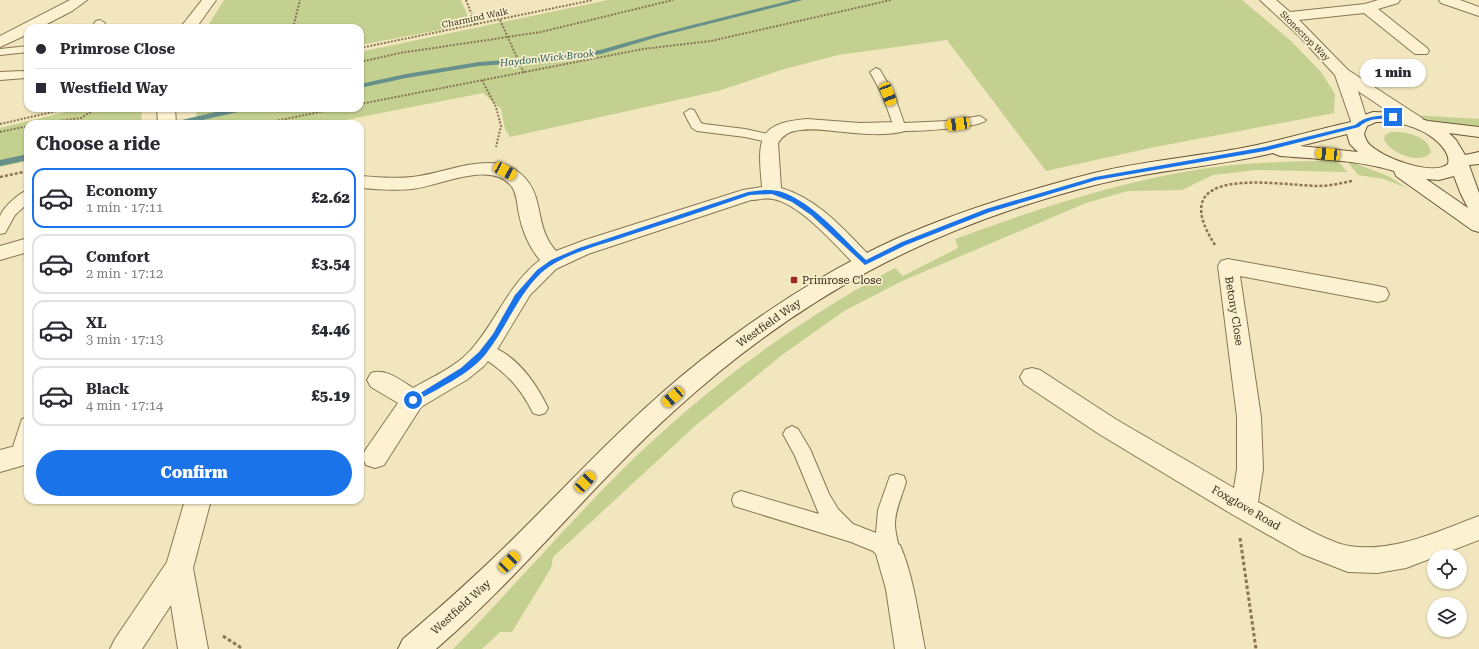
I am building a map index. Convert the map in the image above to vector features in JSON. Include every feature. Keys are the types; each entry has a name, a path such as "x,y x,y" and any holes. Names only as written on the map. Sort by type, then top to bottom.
{"street":[{"path":"34,24 80,0"},
{"path":"191,24 209,0"},
{"name":"Stonecrop Way","path":"1267,0 1288,17 1342,73 1417,122"},
{"path":"1288,17 1367,8 1393,0"},
{"path":"1446,0 1479,12"},
{"path":"1367,8 1421,51"},
{"path":"0,42 24,29"},
{"name":"Stonecrop Way","path":"1342,73 1351,94 1358,125"},
{"name":"Westfield Way","path":"413,649 453,616 498,573 596,470 650,416 685,387 726,354 793,306 865,263 904,244 945,226 1033,197 1097,179 1265,149 1358,125 1365,120 1382,116 1479,132"},
{"name":"Westfield Way","path":"1417,122 1436,131 1450,141 1459,152 1461,163"},
{"path":"772,192 768,147 772,139 785,129 801,125 862,129 900,127"},
{"name":"Westfield Way","path":"1358,125 1355,132 1358,140 1364,147 1389,164"},
{"name":"Westfield Way","path":"1265,149 1339,155 1389,164 1429,174 1449,172 1456,169 1461,163 1479,158"},
{"path":"1461,163 1469,192 1479,210"},
{"path":"1389,164 1479,225"},
{"path":"364,182 412,183 470,170 491,169 505,171 516,177 524,193 530,220 537,241 544,254 553,262"},
{"path":"376,458 413,400 464,370 485,350 495,336 517,297 540,271 553,262 582,249 750,194 772,192 794,200 814,214 865,263"},
{"path":"0,253 24,246"},
{"name":"Betony Close","path":"1244,508 1250,469 1249,417 1228,266 1378,294"},
{"name":"Foxglove Road","path":"1032,377 1108,427 1244,508 1312,545 1348,559 1377,560 1406,555 1479,528"},
{"path":"378,380 413,400"},
{"path":"125,649 179,568 197,504"},
{"path":"890,554 900,589 910,649"},
{"path":"179,568 193,649"}],"lane":[{"path":"0,52 24,49"},
{"path":"876,72 888,94 900,127 948,125 980,120"},
{"path":"0,76 22,75"},
{"path":"690,113 696,125 701,128 739,132 772,139"},
{"path":"0,229 10,212 24,199"},
{"path":"485,350 520,377 531,389 539,408"},
{"path":"10,459 24,432"},
{"path":"792,434 805,458 824,507 833,518 852,533"},
{"path":"890,554 885,536 884,519 897,482"},
{"path":"741,500 852,533 880,544 890,554"}],"path":[{"path":"294,24 300,0"},
{"path":"466,0 476,25"},
{"name":"Charmind Walk","path":"364,47 593,0"},
{"path":"364,61 416,51 509,38 568,27 673,0"},
{"path":"364,103 643,49 712,41 815,16 891,0"},
{"path":"500,20 515,50 524,73"},
{"path":"482,80 496,107 501,126 491,169"},
{"path":"0,124 52,112"},
{"path":"50,120 78,118 87,116 92,112"},
{"path":"280,120 319,112"},
{"path":"0,132 24,127"},
{"path":"0,177 24,172"},
{"path":"1228,266 1201,218 1201,205 1204,197 1215,188 1249,182 1320,186 1353,181"},
{"path":"1244,508 1240,539 1256,649"},
{"path":"221,631 224,637 243,649"}],"green space":[{"path":"224,0 461,0 471,24 364,44 364,24 209,24"},
{"path":"608,0 1242,0 1291,41 1321,72 1335,94 1334,113 1150,148 1046,171 947,40 838,55 781,70 718,91 510,137 505,129 501,109 483,93 345,120 196,120 197,112 364,112 364,51"},
{"path":"66,112 142,112 141,120 33,120"},
{"path":"1411,115 1479,119 1479,126 1436,122"},
{"path":"24,122 24,162 0,167 0,128"},
{"path":"1391,132 1403,132 1421,138 1426,142 1431,152 1420,158 1413,158 1398,153 1387,144 1384,139 1385,135"},
{"path":"1346,160 1388,176 1407,188 1384,179 1358,175"},
{"path":"1338,161 1347,172 1257,170 1213,175 1182,190 1128,191 1086,203 902,281 844,311 782,355 695,426 553,557 551,568 512,632 500,632 482,649 453,649 601,491 686,411 718,384 786,334 858,289 895,268 903,276 958,248 955,239 1079,197 1143,180 1208,168 1240,164"}],"waterway":[{"name":"Haydon Wick Brook","path":"364,85 406,76 479,64 551,59 601,52 659,35 800,0"},
{"name":"Haydon Wick Brook","path":"193,120 226,112"},
{"name":"Haydon Wick Brook","path":"0,163 24,158"}],"place":[{"name":"Primrose Close","path":"794,280"}],"route":[{"path":"413,400 437,384 464,370 482,354 495,336 517,297 540,271 553,262 582,249 750,194 772,192 794,200 814,214 865,263 945,226 988,210 1097,179 1134,171 1265,149 1357,126 1359,123 1373,117 1393,117"}]}
